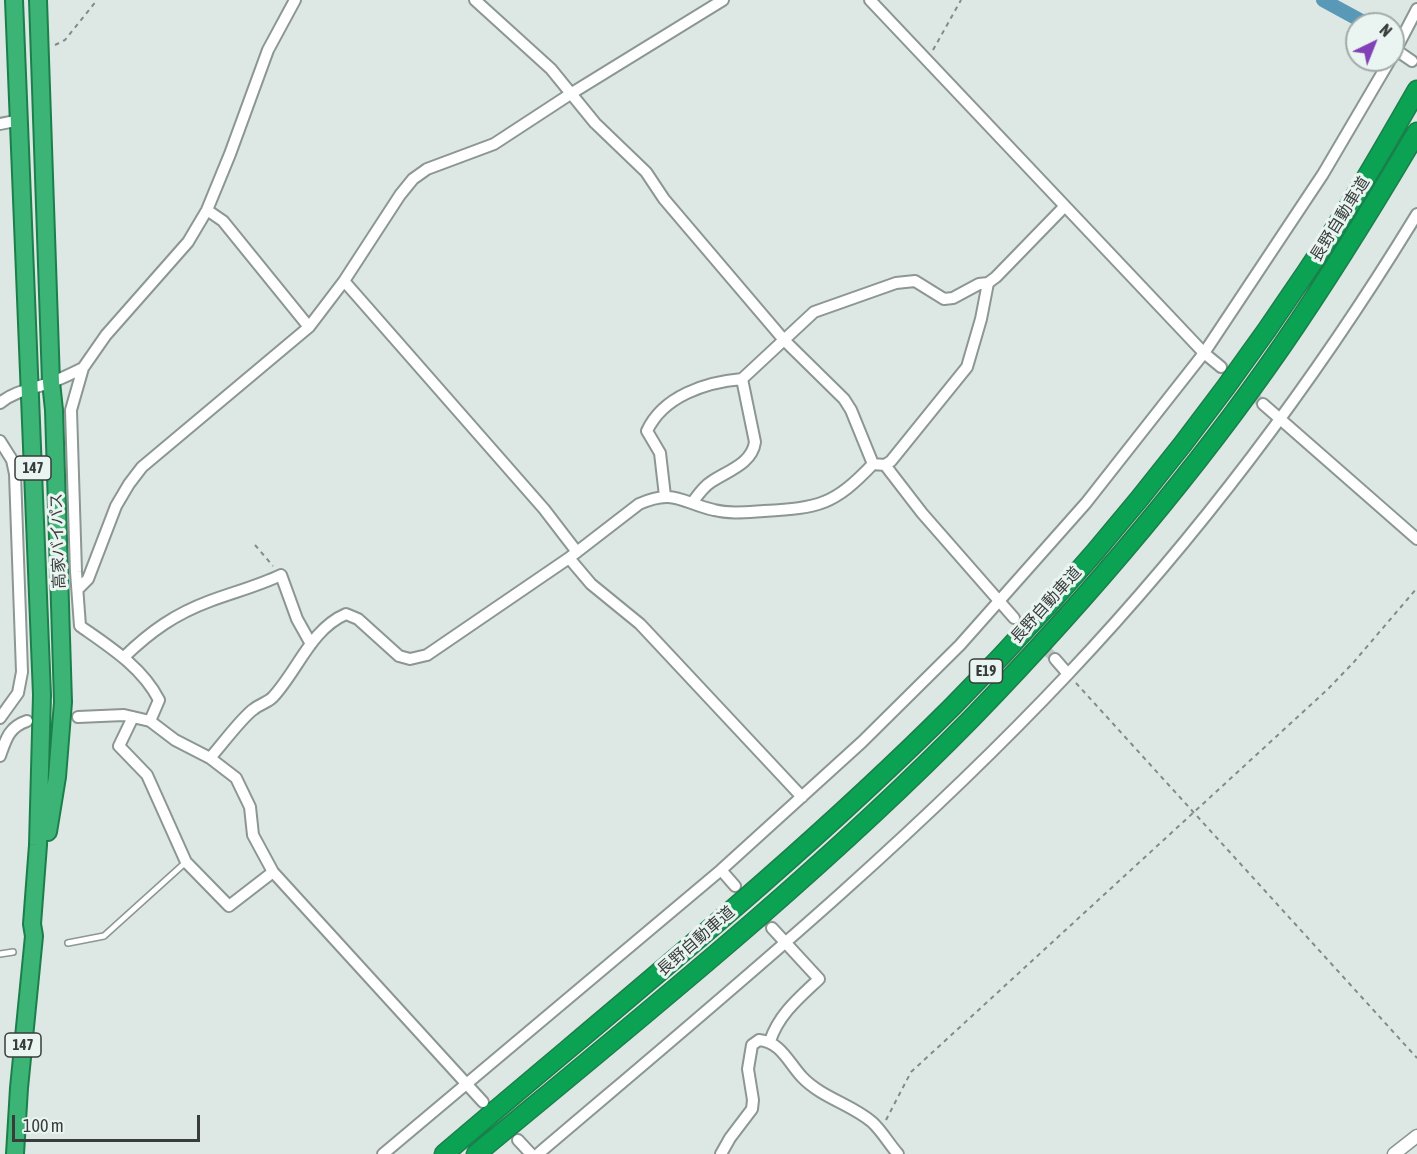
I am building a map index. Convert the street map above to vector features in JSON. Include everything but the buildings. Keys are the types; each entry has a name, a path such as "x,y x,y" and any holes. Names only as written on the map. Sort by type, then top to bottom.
{"highway":[{"name":"高家バイパス","path":"14,0 42,695 38,845 32,924 34,936"},
{"name":"高家バイパス","path":"15,1154 34,936 38,925 45,852 57,777 63,702 55,422 51,382 38,0"},
{"name":"長野自動車道","path":"444,1154 660,972 801,849 954,705 1032,622 1185,442 1307,271 1356,195 1417,90"},
{"name":"長野自動車道","path":"476,1154 683,982 814,867 895,793 1045,640 1123,552 1193,465 1280,349 1374,205 1417,132"}],"street":[{"path":"150,721 159,700 152,686 124,657 80,626 71,410 83,368 106,335 188,242 207,210 268,50 296,0"},
{"path":"475,0 533,52 572,93 596,123 646,172 664,199 784,340 844,399 851,410 873,464"},
{"path":"78,589 88,579 116,506 142,467 309,327 344,281 412,179 427,169 494,144 723,0"},
{"path":"870,0 1204,353 1221,367"},
{"path":"1405,32 1417,9"},
{"path":"1405,59 1412,61"},
{"path":"383,1154 721,870 903,702 999,602 1086,502 1204,353 1323,174 1383,72"},
{"path":"0,124 20,120"},
{"path":"665,496 660,453 647,431 652,421 665,407 678,398 710,384 742,379 814,312 896,283 915,282 944,299 953,298 978,284 988,283 1065,206"},
{"path":"207,210 223,221 309,327"},
{"path":"538,1154 786,942 931,810 1068,674 1179,547 1280,418 1360,303 1417,214"},
{"path":"344,281 544,508 591,584 640,624 802,797"},
{"path":"873,464 885,465 891,461 967,367 981,319 988,283"},
{"path":"0,403 8,396 51,382 83,368"},
{"path":"692,503 703,488 737,468 753,450 754,442 742,379"},
{"path":"1263,404 1417,539"},
{"path":"0,441 12,460 15,474 22,672 18,693 0,718"},
{"path":"210,758 253,709 264,704 273,696 311,644 335,618 346,614 358,619 399,656 410,659 426,655 573,555 639,504 652,498 679,497 714,511 737,513 802,509 818,506 836,497 858,480 873,464"},
{"path":"885,465 909,498 1014,618"},
{"path":"124,657 149,633 181,614 281,575 297,619 311,644"},
{"path":"1054,659 1068,674"},
{"path":"78,717 124,715 150,721 175,740 210,758 236,778 249,807 253,835 273,872 483,1102"},
{"path":"133,717 119,746 147,775 186,862 229,906 273,872"},
{"path":"0,756 9,733 18,724 27,721"},
{"path":"721,870 735,886"},
{"path":"770,1041 785,1011 819,979 772,927"},
{"path":"722,1154 730,1138 752,1109 753,1100 748,1069 752,1045 759,1040 770,1041 811,1084 871,1121 898,1154"},
{"path":"1394,1154 1417,1136"},
{"path":"518,1140 531,1154"}],"lane":[{"path":"68,943 104,936 186,862"},
{"path":"0,954 13,952"}],"path":[{"path":"39,46 59,44 65,40 98,0"},
{"path":"926,59 961,0"},
{"path":"255,545 281,575"},
{"path":"879,1128 885,1122 911,1072 1328,689 1417,588"},
{"path":"1068,674 1417,1058"}],"waterway":[{"path":"1323,0 1345,12"}],"tunnel":[{"path":"1221,367 1263,404"},
{"path":"1014,618 1055,659"},
{"path":"735,886 772,928"}]}
